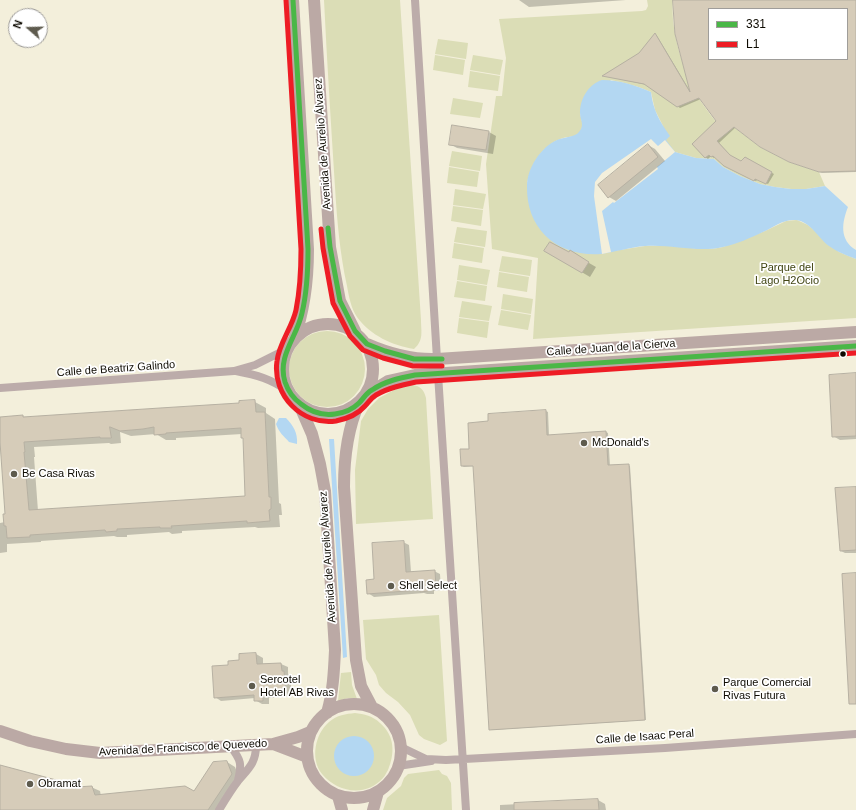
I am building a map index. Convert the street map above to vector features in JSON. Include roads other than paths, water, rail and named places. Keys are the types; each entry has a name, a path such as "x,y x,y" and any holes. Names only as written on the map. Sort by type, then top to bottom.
{"main road":[{"name":"Avenida de Aurelio Álvarez","path":"290,344 300,322 308,276 308,249 293,0"},
{"name":"Avenida de Aurelio Álvarez","path":"314,0 330,247 340,301 355,331"},
{"path":"326,323 342,325 355,331 367,344 374,366 373,381 367,394 359,403 348,410 333,415 312,412 300,404 288,391 283,369 284,359 290,344 306,329 326,323"},
{"name":"Calle de Juan de la Cierva","path":"367,344 408,358 421,360 856,332"},
{"name":"Calle de Juan de la Cierva","path":"367,394 388,381 415,375 856,346"},
{"name":"Avenida de Aurelio Álvarez","path":"359,403 352,417 349,430 344,468 344,487 356,660 361,686 372,707"},
{"name":"Avenida de Aurelio Álvarez","path":"300,404 312,434 325,491 335,650 334,676 327,713"},
{"path":"346,705 363,705 372,707 383,714 392,723 398,734 401,747 397,772 390,782 378,792 367,797 352,799 338,796 327,790 317,781 310,770 307,757 307,747 310,732 318,720 338,707 346,705"},
{"name":"Avenida de Francisco de Quevedo","path":"0,731 51,746 100,753 273,744 298,738 310,732"},
{"name":"Avenida de Francisco de Quevedo","path":"273,744 307,757"},
{"path":"373,810 378,792"},
{"path":"338,796 342,810"}],"street":[{"path":"415,0 437,359"},
{"name":"Calle de Beatriz Galindo","path":"0,388 234,371 255,365 290,344"},
{"name":"Calle de Beatriz Galindo","path":"234,371 256,375 275,382 288,391"},
{"path":"438,374 466,810"},
{"name":"Calle de Isaac Peral","path":"401,747 426,759 463,760 856,734"},
{"path":"219,810 255,758 256,745"},
{"path":"231,747 240,759 241,769 238,781"},
{"name":"Calle de Isaac Peral","path":"398,766 435,760"}],"water":[{"path":"602,80 627,83 651,92 653,104 658,116 670,136 666,140 675,152 696,158 714,159 723,167 760,184 791,189 806,189 825,186 848,207 844,219 843,230 847,241 856,250 856,259 832,248 825,243 810,227 801,221 796,220 783,222 743,241 714,249 645,246 601,254 585,254 571,251 558,245 547,237 538,227 532,215 528,201 527,186 529,172 540,153 551,143 579,132 582,127 580,107 586,92 597,82"},
{"path":"279,418 286,418 291,423 296,433 297,444 289,442 280,432 276,424"},
{"path":"329,439 334,439 347,657 343,658"},
{"path":"350,736 358,736 365,739 371,745 374,756 371,767 365,773 358,776 350,776 343,773 337,767 334,760 334,752 337,745 343,739"}],"place":[{"name":"McDonald's","path":"584,443"},
{"name":"Be Casa Rivas","path":"14,474"},
{"name":"Shell Select","path":"391,586"},
{"name":"Sercotel Hotel AB Rivas","path":"252,686"},
{"name":"Parque Comercial Rivas Futura","path":"715,689"},
{"name":"Obramat","path":"30,784"}],"park label":[{"name":"Parque del Lago H2Ocio","path":"787,274"}]}
